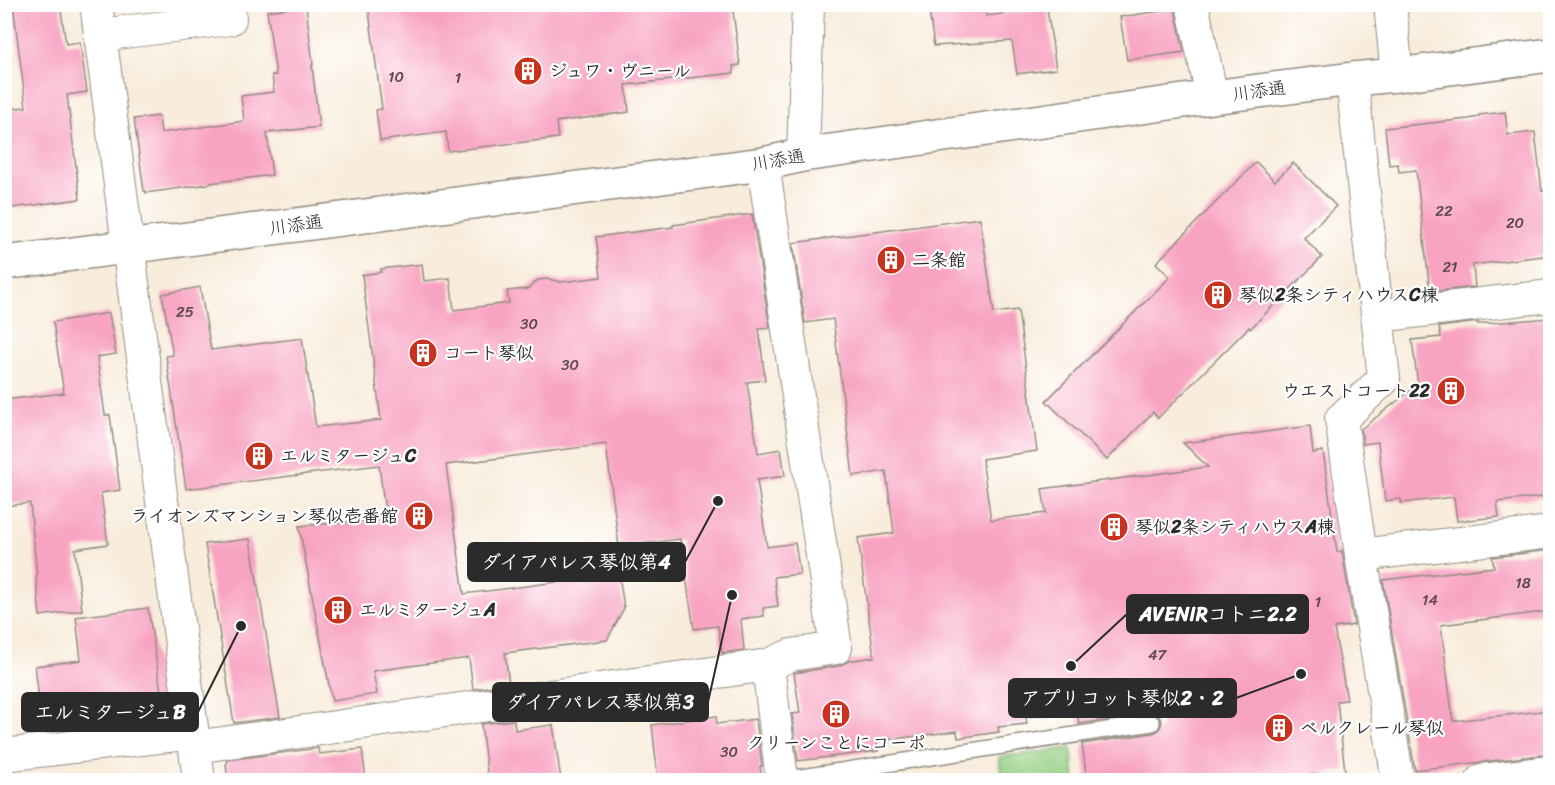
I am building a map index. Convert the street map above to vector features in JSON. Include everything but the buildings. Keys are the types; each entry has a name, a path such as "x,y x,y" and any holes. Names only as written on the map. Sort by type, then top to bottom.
{"street":[{"path":"199,780 98,20 230,19 228,4"},
{"path":"803,155 808,4"},
{"path":"1192,4 1212,97"},
{"path":"1390,4 1397,75"},
{"name":"川添通","path":"4,263 763,164 803,155 1212,97 1551,55"},
{"path":"1352,79 1384,379 1341,419 1360,555 1398,780"},
{"path":"4,755 194,740 768,665 791,655 836,648 763,164"},
{"path":"1378,316 1551,296"},
{"path":"1360,555 1551,532"},
{"path":"768,665 782,780"},
{"path":"1482,780 1551,772"}],"lane":[{"path":"782,780 1152,723"}],"green space":[{"path":"1071,748 1075,780 1002,780 999,757"}],"place":[{"name":"ジュワ・ヴニール","path":"528,71"},
{"name":"二条館","path":"891,260"},
{"name":"琴似2条シティハウスC棟","path":"1218,295"},
{"name":"コート琴似","path":"423,353"},
{"name":"ウエストコート22","path":"1451,391"},
{"name":"エルミタージュC","path":"259,456"},
{"name":"ダイアパレス琴似第4","path":"718,501"},
{"name":"ライオンズマンション琴似壱番館","path":"419,516"},
{"name":"琴似2条シティハウスA棟","path":"1114,527"},
{"name":"ダイアパレス琴似第3","path":"732,595"},
{"name":"エルミタージュA","path":"338,610"},
{"name":"エルミタージュB","path":"241,626"},
{"name":"AVENIRコトニ2.2","path":"1071,666"},
{"name":"アプリコット琴似2・2","path":"1301,674"},
{"name":"クリーンことにコーポ","path":"836,714"},
{"name":"ベルクレール琴似","path":"1279,728"}]}
